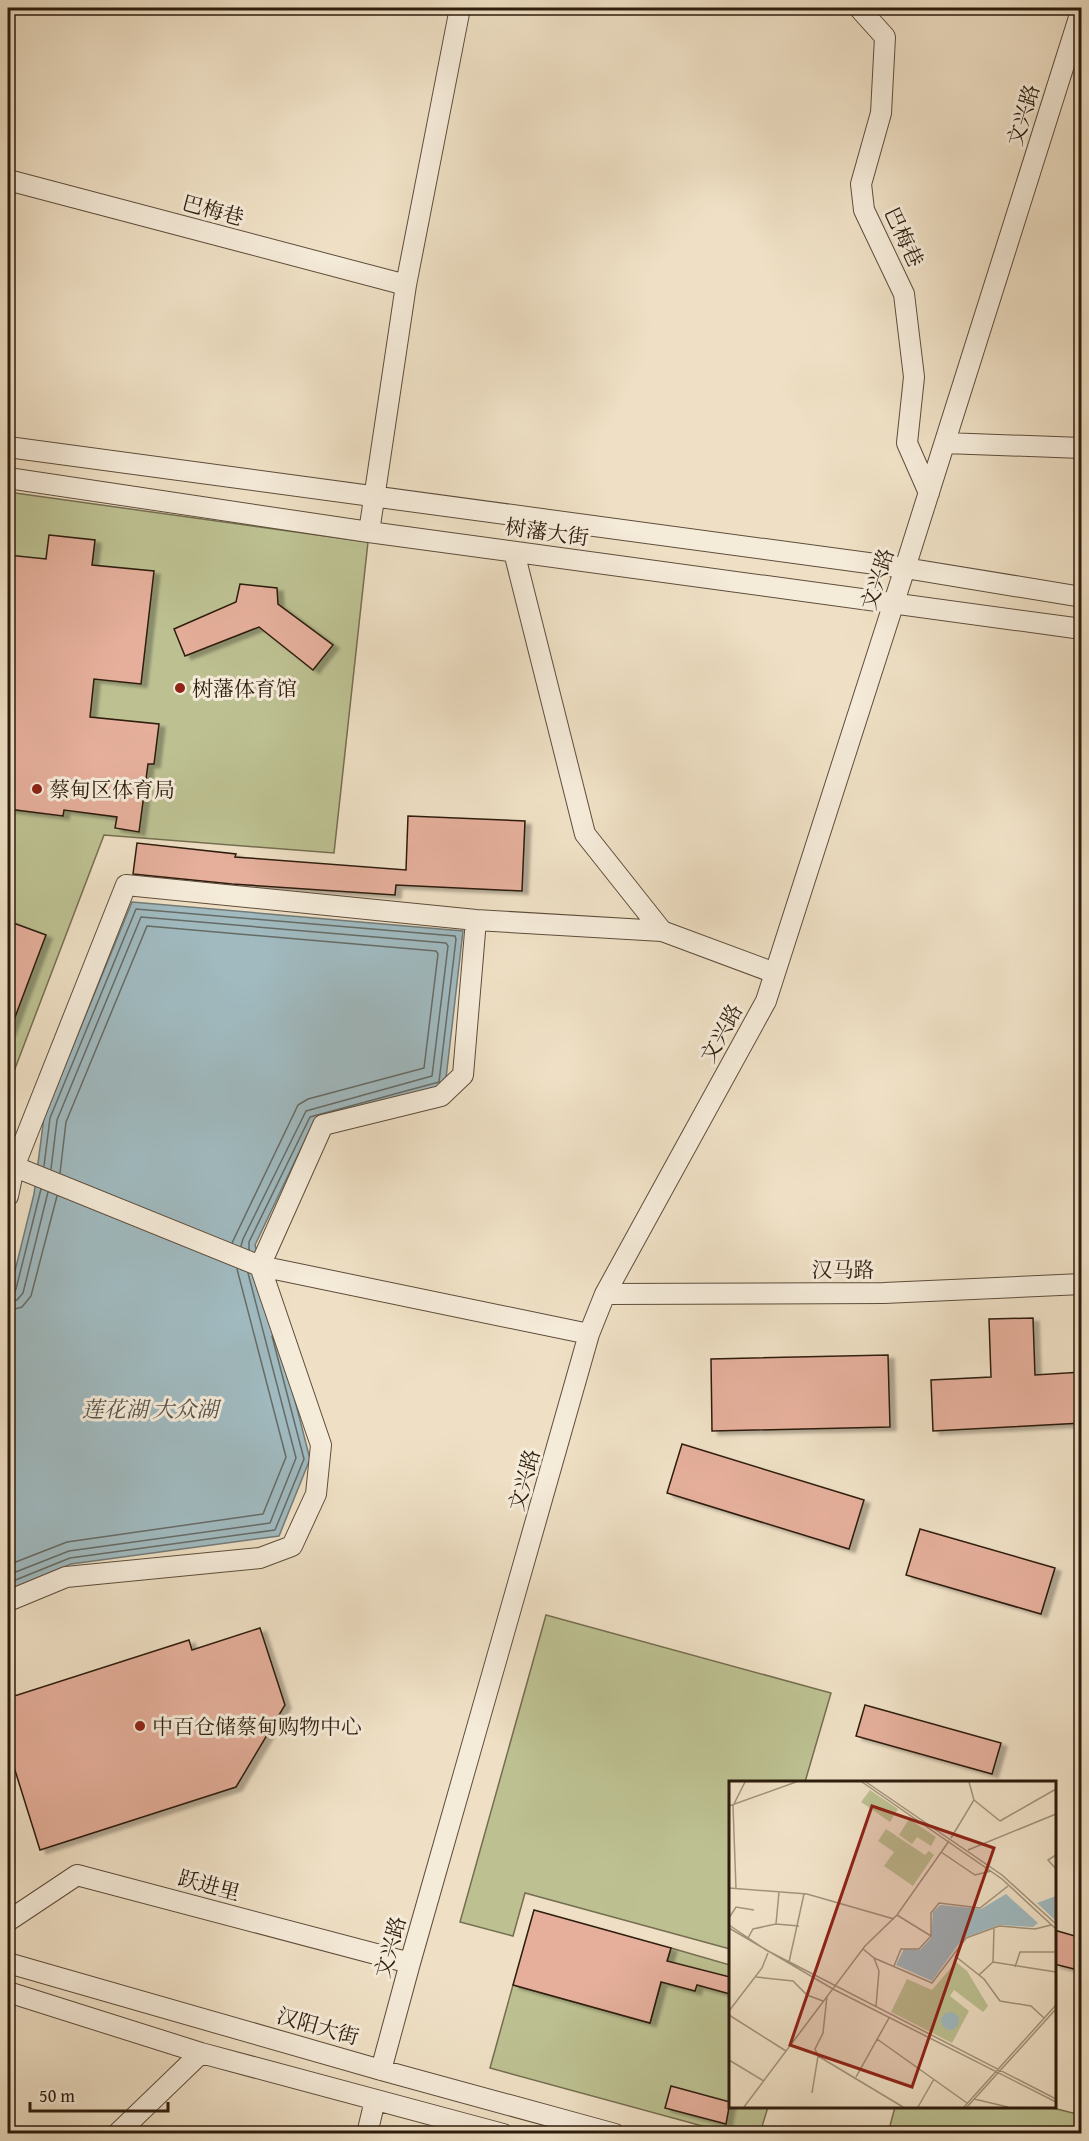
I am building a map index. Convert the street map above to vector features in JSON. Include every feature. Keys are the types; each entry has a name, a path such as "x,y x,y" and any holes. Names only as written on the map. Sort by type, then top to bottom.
{"street":[{"path":"369,532 406,285 460,8"},
{"name":"巴梅巷","path":"859,8 885,37 881,113 861,184 864,210 904,294 914,377 907,443 929,493"},
{"name":"文兴路","path":"381,2070 589,1334 605,1294 766,1001 1082,8"},
{"name":"巴梅巷","path":"8,180 406,285"},
{"path":"945,443 1082,448"},
{"name":"树藩大街","path":"8,447 905,568 1082,597"},
{"name":"树藩大街","path":"8,478 369,532 1082,629"},
{"path":"514,552 585,834 662,931"},
{"path":"8,1196 11,1166 126,885 476,920 662,931 775,973"},
{"path":"8,1601 66,1577 260,1558 291,1546 316,1494 321,1444 260,1266 323,1125 441,1096 463,1075 476,920"},
{"path":"11,1166 260,1266 589,1334"},
{"name":"汉马路","path":"605,1294 884,1293 1082,1284"},
{"name":"跃进里","path":"8,1921 77,1875 410,1963"},
{"name":"汉阳大街","path":"8,1963 381,2070 615,2133"},
{"path":"8,1992 201,2053 503,2133"},
{"path":"117,2133 201,2053"},
{"path":"368,2133 375,2100"}],"green space":[{"name":"树藩体育馆","path":"8,492 368,542 334,853 104,835 8,1087"},
{"path":"546,1615 831,1693 805,1781 729,1781 729,1949 525,1893 513,1936 460,1922"},
{"path":"671,1948 729,1965 729,2108 768,2108 760,2133 728,2133 490,2068 513,1985 650,2023"},
{"path":"895,2108 1053,2108 1081,2115 1081,2133 888,2133"}],"water":[{"name":"莲花湖 大众湖","path":"132,902 463,931 445,1087 314,1121 255,1245 310,1459 279,1536 71,1564 8,1590 8,1299 34,1194 44,1117"}],"building":[{"path":"49,535 95,540 92,565 154,571 141,684 94,679 90,717 159,724 154,764 148,764 139,832 115,828 117,817 64,810 63,816 8,809 8,555 46,559"},
{"path":"240,584 277,588 278,604 333,645 313,670 259,627 185,656 174,629 236,602"},
{"path":"408,816 525,821 522,891 396,885 395,895 232,884 133,874 137,843 236,854 235,857 406,870"},
{"path":"8,921 46,935 9,1033 8,1033"},
{"path":"1033,1318 1035,1375 1082,1372 1082,1423 933,1431 931,1380 991,1377 989,1319"},
{"path":"888,1355 890,1427 712,1431 711,1359"},
{"path":"682,1444 864,1500 849,1549 667,1493"},
{"path":"920,1529 1055,1568 1041,1614 906,1575"},
{"name":"中百仓储蔡甸购物中心","path":"260,1628 285,1705 236,1787 40,1850 8,1748 8,1698 189,1640 192,1650"},
{"path":"865,1705 1001,1743 992,1774 856,1736"},
{"path":"534,1910 671,1948 667,1961 729,1977 729,1994 697,1985 695,1991 661,1982 650,2023 513,1985"},
{"path":"1056,1931 1082,1938 1082,1971 1056,1964"},
{"path":"671,2086 729,2102 726,2124 665,2108"}],"place":[{"name":"树藩体育馆","path":"180,688"},
{"name":"蔡甸区体育局","path":"37,789"},
{"name":"中百仓储蔡甸购物中心","path":"140,1726"}]}
